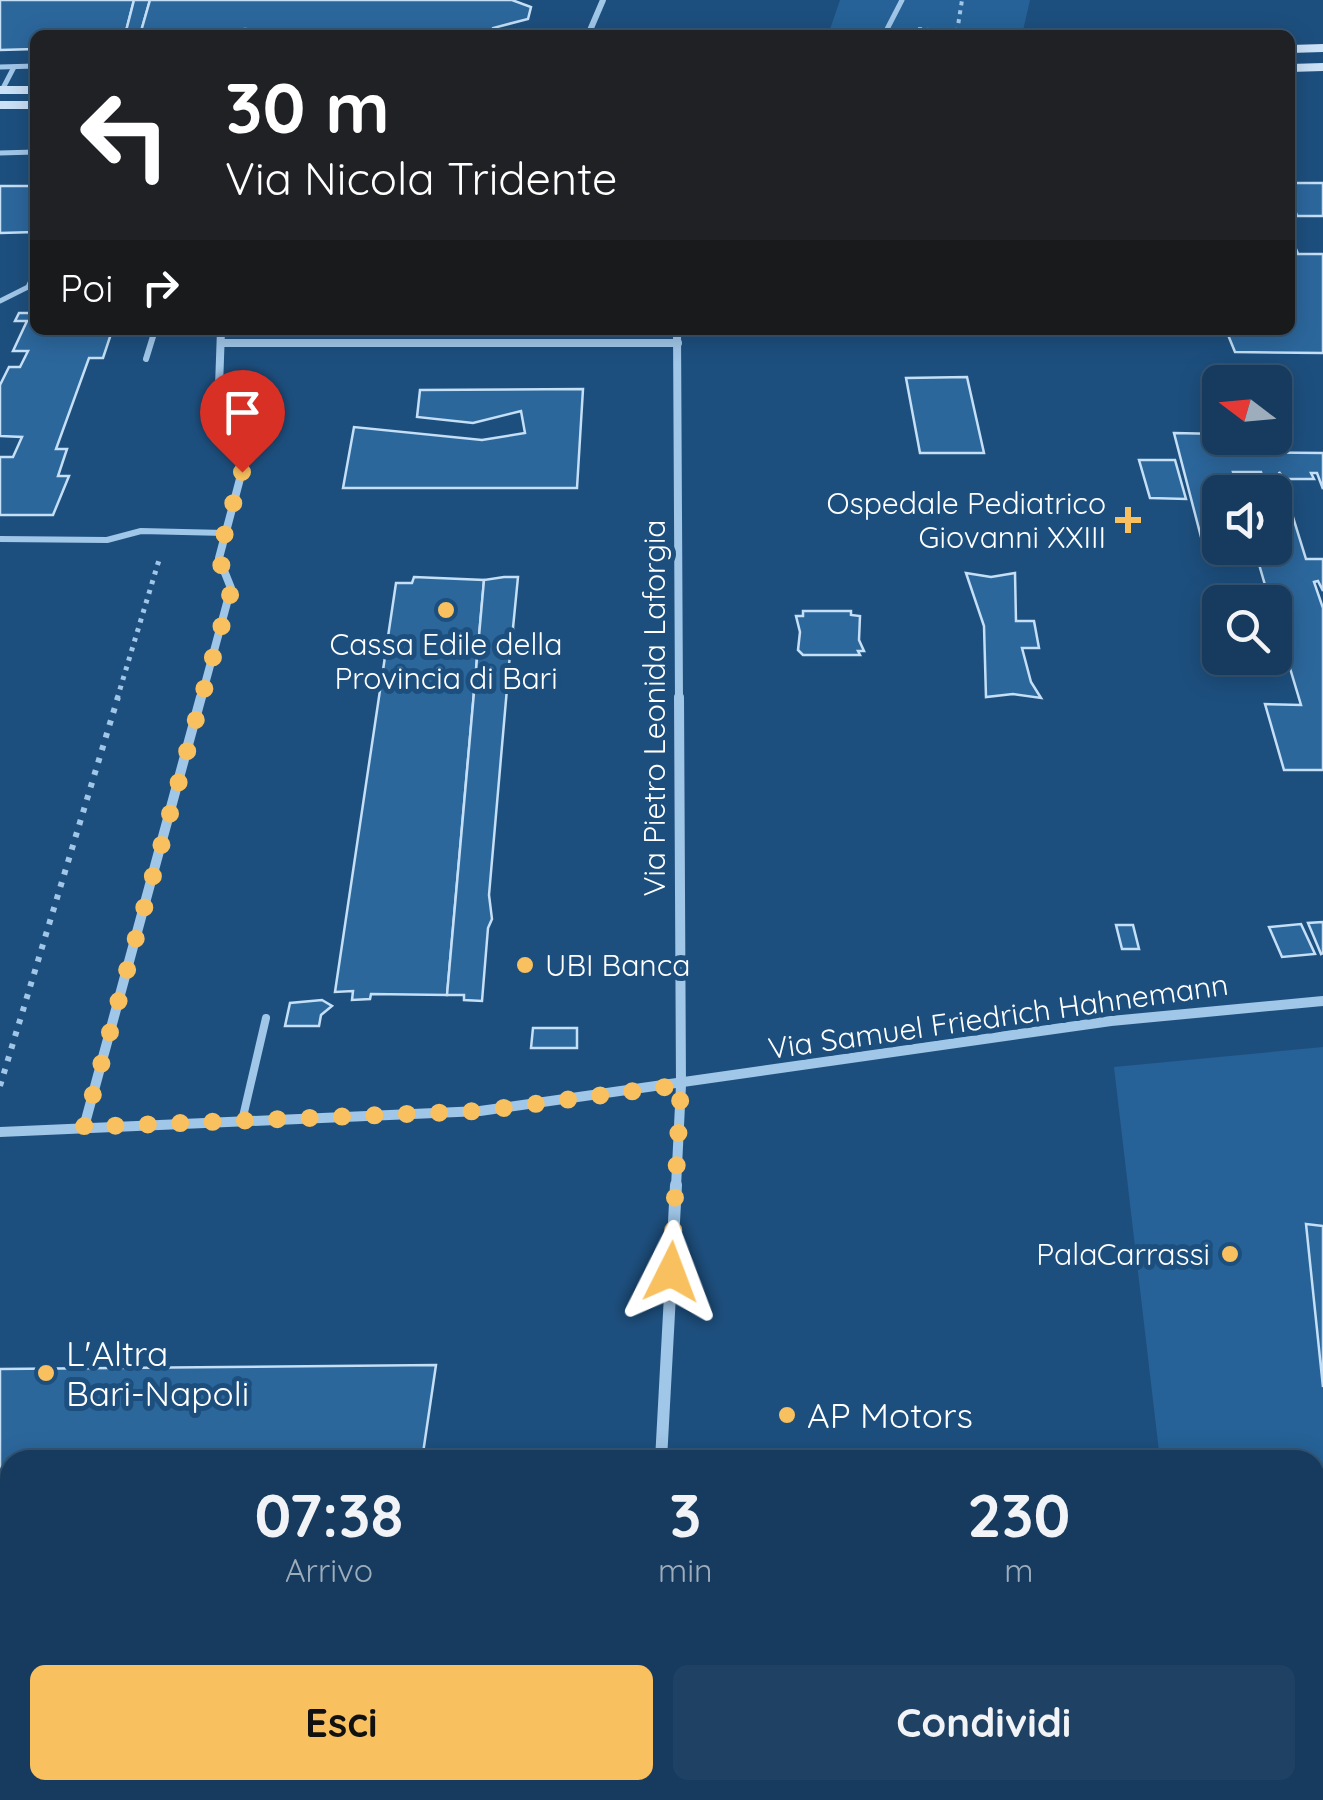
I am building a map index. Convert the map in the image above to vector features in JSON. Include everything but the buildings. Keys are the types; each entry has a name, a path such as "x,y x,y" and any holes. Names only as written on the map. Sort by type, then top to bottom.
{"main road":[{"path":"1295,49 1323,48"},
{"path":"1295,68 1323,67"},
{"path":"1,95 30,91"},
{"path":"1,95 30,103"}],"street":[{"path":"590,30 603,0"},
{"path":"84,1127 232,588 218,558 250,441 218,415 222,335"},
{"name":"Via Pietro Leonida Laforgia","path":"661,1450 681,1085 677,335"},
{"path":"223,343 678,343"},
{"name":"Via Samuel Friedrich Hahnemann","path":"0,1132 480,1111 1112,1021 1323,1001"}],"lane":[{"path":"886,30 902,0"},
{"path":"0,67 30,66"},
{"path":"1,95 14,67"},
{"path":"0,152 30,152"},
{"path":"0,301 30,283"},
{"path":"146,359 153,335"},
{"path":"0,539 107,540 141,531 225,533"},
{"path":"242,1120 266,1018"}],"path":[{"path":"957,30 962,0"},
{"path":"888,26 934,30"},
{"path":"0,1086 168,532"}],"shaded area":[{"path":"840,0 1030,0 1023,30 830,30"},
{"name":"PalaCarrassi","path":"1323,1047 1323,1450 1159,1450 1114,1067"}],"place":[{"name":"Ospedale Pediatrico Giovanni XXIII","path":"1128,520"},
{"name":"Cassa Edile della Provincia di Bari","path":"446,610"},
{"name":"UBI Banca","path":"525,965"},
{"name":"PalaCarrassi","path":"1230,1254"},
{"name":"L'Altra Bari-Napoli","path":"46,1373"},
{"name":"AP Motors","path":"787,1415"}],"route":[{"path":"242,472 218,558 232,588 84,1127 480,1111 681,1085 671,1272"}]}
